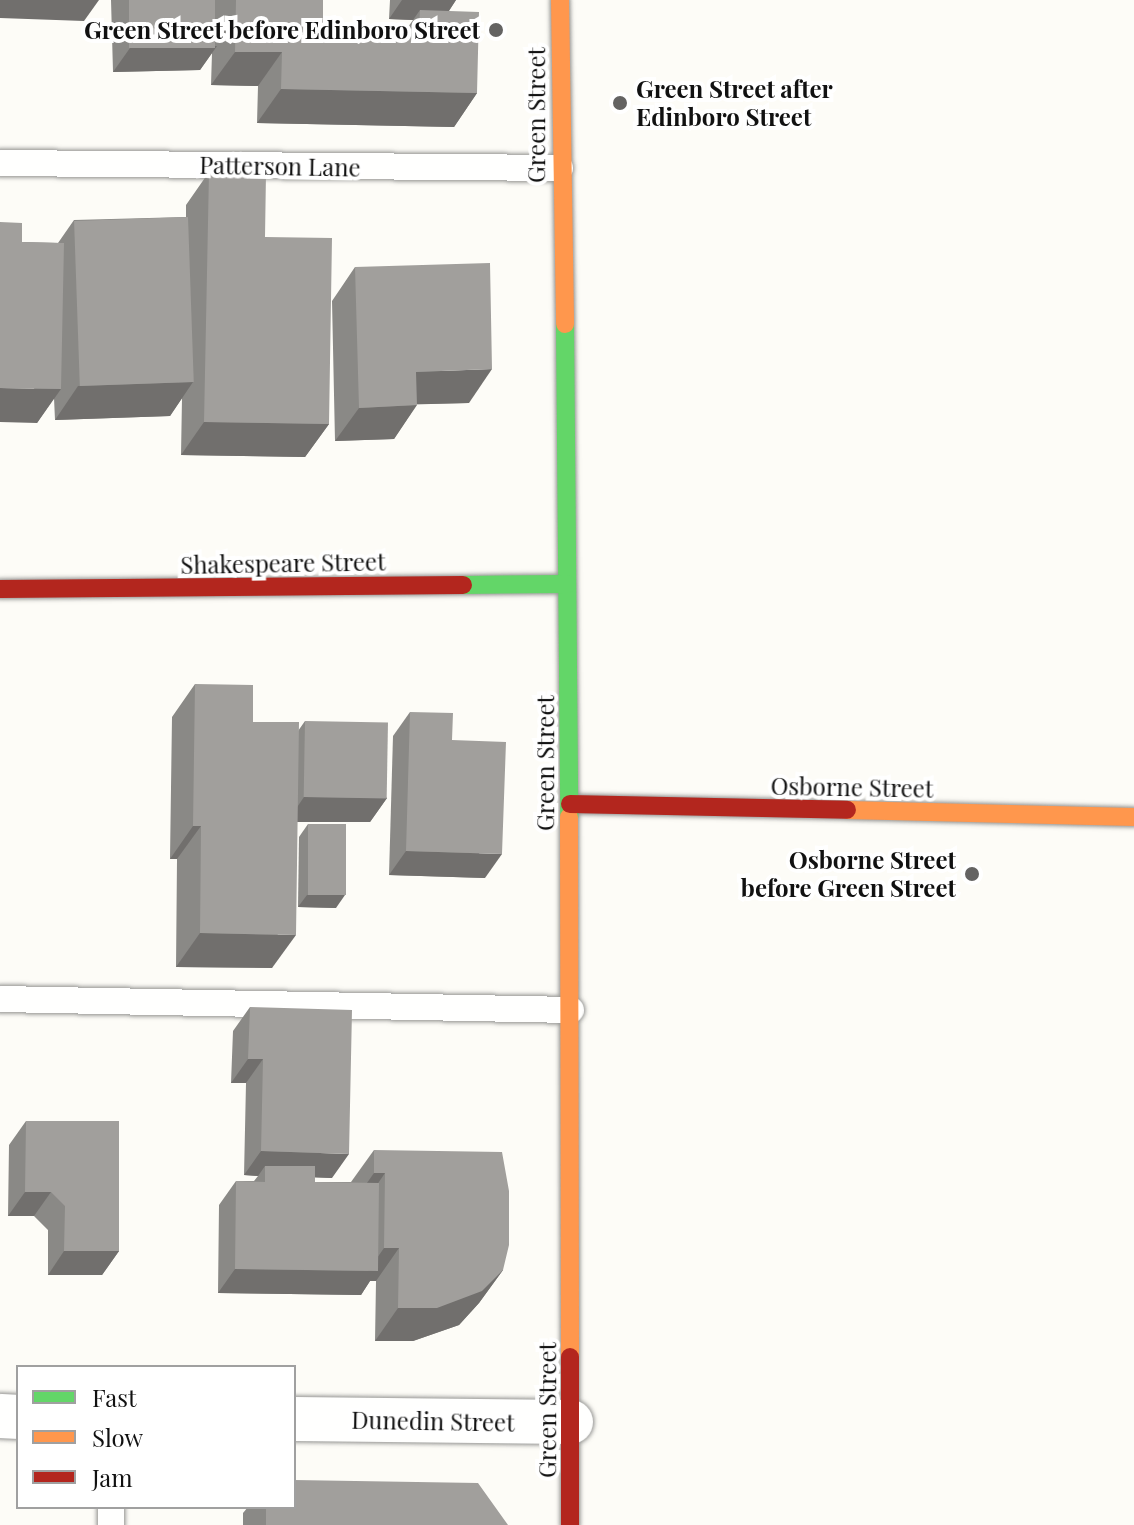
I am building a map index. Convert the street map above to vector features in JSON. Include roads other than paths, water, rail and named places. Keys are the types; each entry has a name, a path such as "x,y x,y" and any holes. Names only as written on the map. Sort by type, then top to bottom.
{"main road":[{"name":"Green Street","path":"560,0 570,804 570,1525"},
{"name":"Shakespeare Street","path":"0,589 567,584"},
{"name":"Osborne Street","path":"570,804 1134,817"}],"street":[{"name":"Dunedin Street","path":"296,1419 571,1422"}],"lane":[{"name":"Patterson Lane","path":"0,163 560,168"},
{"path":"0,999 571,1010"}],"place":[{"name":"Green Street before Edinboro Street","path":"496,30"},
{"name":"Green Street after Edinboro Street","path":"620,103"},
{"name":"Osborne Street before Green Street","path":"972,874"}]}
